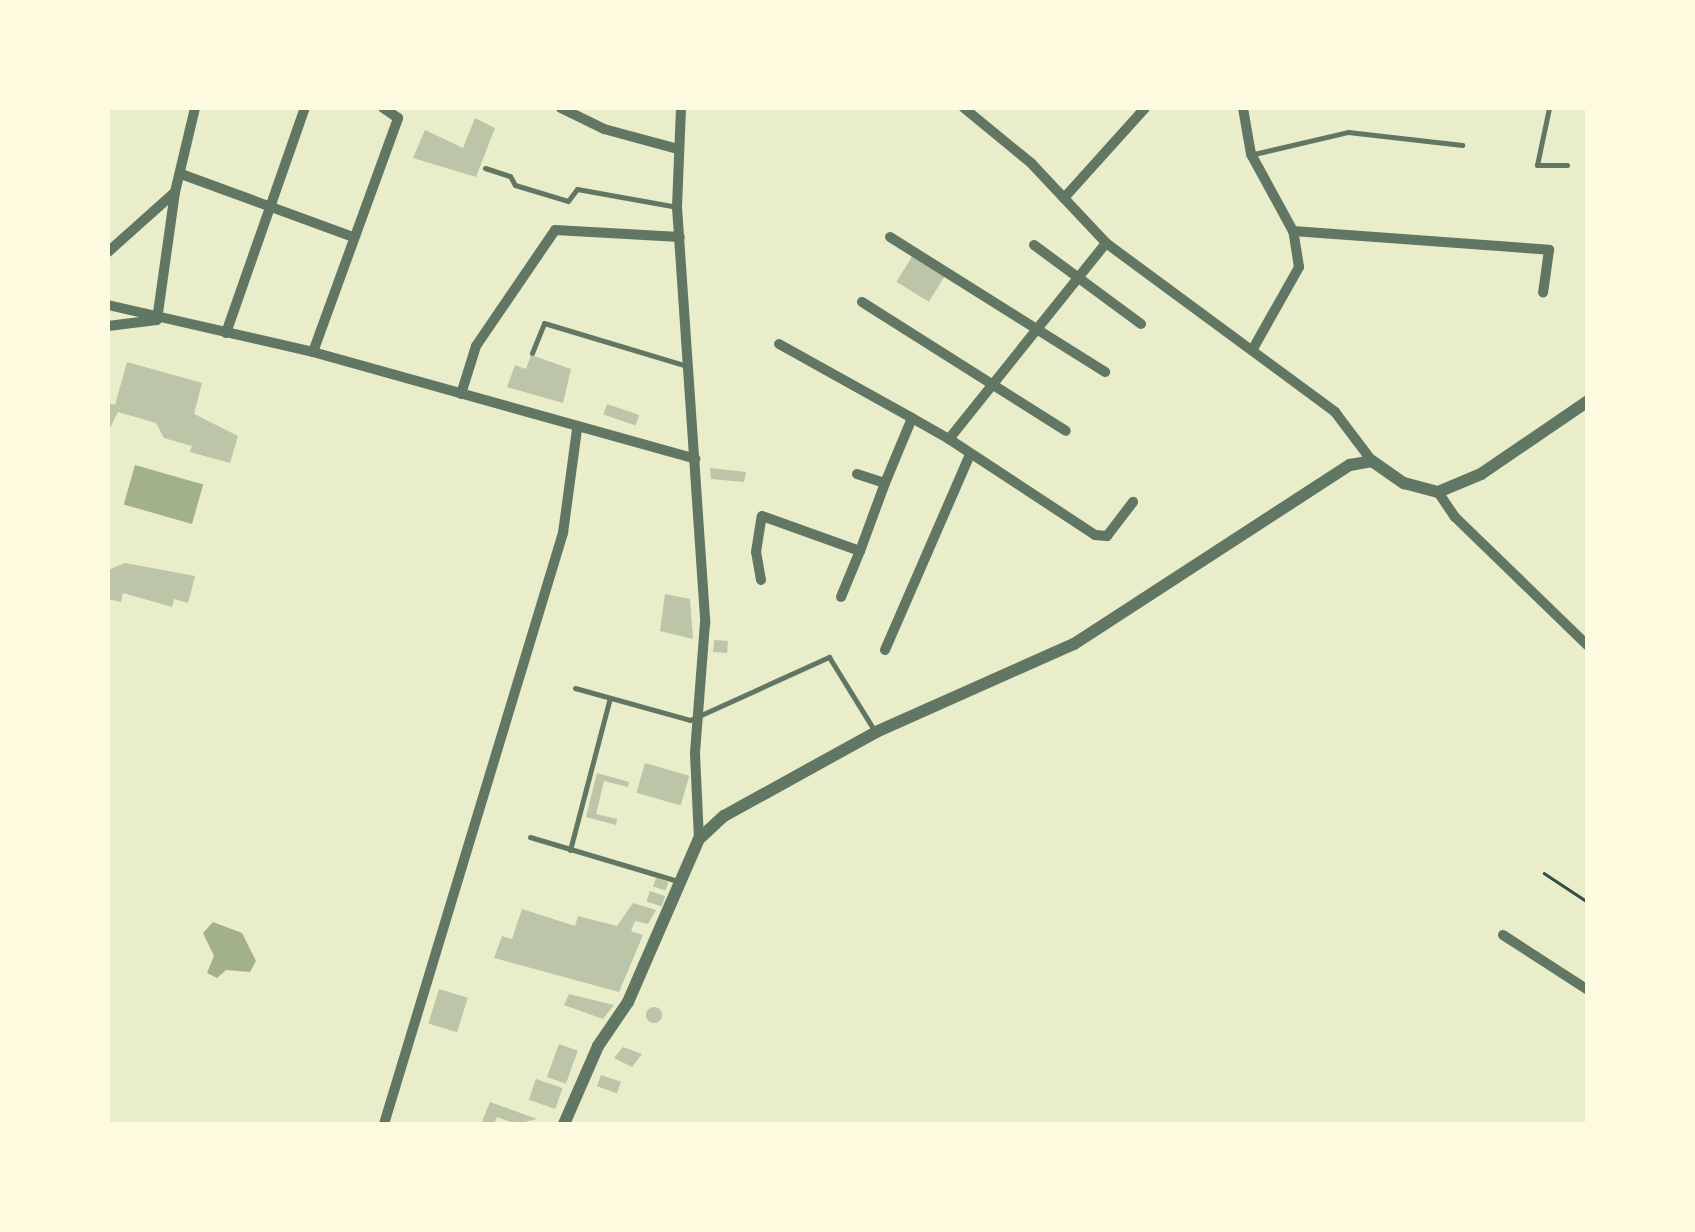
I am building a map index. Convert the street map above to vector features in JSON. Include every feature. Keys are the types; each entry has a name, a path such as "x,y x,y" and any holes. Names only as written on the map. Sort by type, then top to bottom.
{"street":[{"path":"158,320 175,192 195,108"},
{"path":"226,333 267,203 305,108"},
{"path":"313,352 398,118 383,108"},
{"path":"561,108 604,129 678,149"},
{"path":"681,108 677,207 704,623 696,718 699,839"},
{"path":"964,108 1064,198 1106,243 1254,347 1335,412 1372,461 1404,483 1438,492 1481,474 1588,401"},
{"path":"1064,198 1145,108"},
{"path":"1243,108 1251,154 1293,232 1299,267 1254,347"},
{"path":"181,174 354,237"},
{"path":"108,252 175,192"},
{"path":"460,394 476,346 554,230 680,237"},
{"path":"1293,232 1549,250 1543,293"},
{"path":"890,237 958,274 1105,372"},
{"path":"949,440 1106,243"},
{"path":"1034,244 1141,324"},
{"path":"862,302 1066,431"},
{"path":"108,305 158,320 313,352 695,459"},
{"path":"108,326 158,320"},
{"path":"779,344 949,440 1095,536 1111,532 1134,502"},
{"path":"841,596 912,418"},
{"path":"384,1124 563,534 577,429"},
{"path":"886,650 970,457"},
{"path":"564,1124 699,839 724,816 876,732 1074,644 1329,476 1372,461"},
{"path":"857,474 885,484"},
{"path":"1438,492 1455,517 1588,646"},
{"path":"761,580 756,552 762,516 860,551"},
{"path":"1504,935 1588,990"}],"lane":[{"path":"1549,108 1537,165 1567,165"},
{"path":"1251,154 1348,132 1462,145"},
{"path":"485,168 510,176 515,186 568,201 577,189 677,207"},
{"path":"532,353 544,323 690,366"},
{"path":"575,688 696,718 829,657 876,732"},
{"path":"570,850 610,698"},
{"path":"530,838 680,882"}],"path":[{"path":"1544,872 1588,902"}],"shaded area":[{"path":"135,465 203,485 192,524 124,504"},
{"path":"213,922 242,933 256,961 250,972 226,970 217,978 207,973 214,956 203,933"}],"building":[{"path":"475,118 495,128 476,177 413,158 425,130 463,148"},
{"path":"915,252 947,272 929,302 896,282"},
{"path":"531,355 571,369 563,403 507,387 515,365 526,369"},
{"path":"127,362 202,383 194,414 238,436 230,463 190,452 192,446 164,438 156,423 118,412 108,432 108,403 115,405"},
{"path":"607,404 639,415 636,425 603,414"},
{"path":"710,468 746,472 744,482 711,479"},
{"path":"125,563 195,576 188,603 174,599 172,607 123,593 121,602 108,599 108,570"},
{"path":"665,594 690,599 693,639 660,631"},
{"path":"714,640 728,641 727,653 713,652"},
{"path":"645,763 689,776 681,805 636,793"},
{"path":"597,773 629,782 628,787 604,781 596,814 617,819 616,825 586,817"},
{"path":"656,878 668,882 666,891 653,887"},
{"path":"650,891 665,896 662,906 647,901"},
{"path":"633,903 656,910 648,924 635,921 631,931 643,935 619,992 494,958 502,936 512,939 522,909 575,926 578,916 617,926"},
{"path":"439,989 468,998 457,1032 428,1023"},
{"path":"569,994 614,1005 603,1019 564,1005"},
{"path":"654,1007 662,1015 654,1023 646,1015"},
{"path":"559,1044 578,1051 566,1084 547,1077"},
{"path":"623,1047 642,1054 632,1067 614,1058"},
{"path":"601,1075 621,1082 617,1093 597,1086"},
{"path":"536,1079 562,1088 555,1109 529,1100"},
{"path":"490,1102 537,1119 516,1124 497,1117 494,1124 481,1124"}]}
